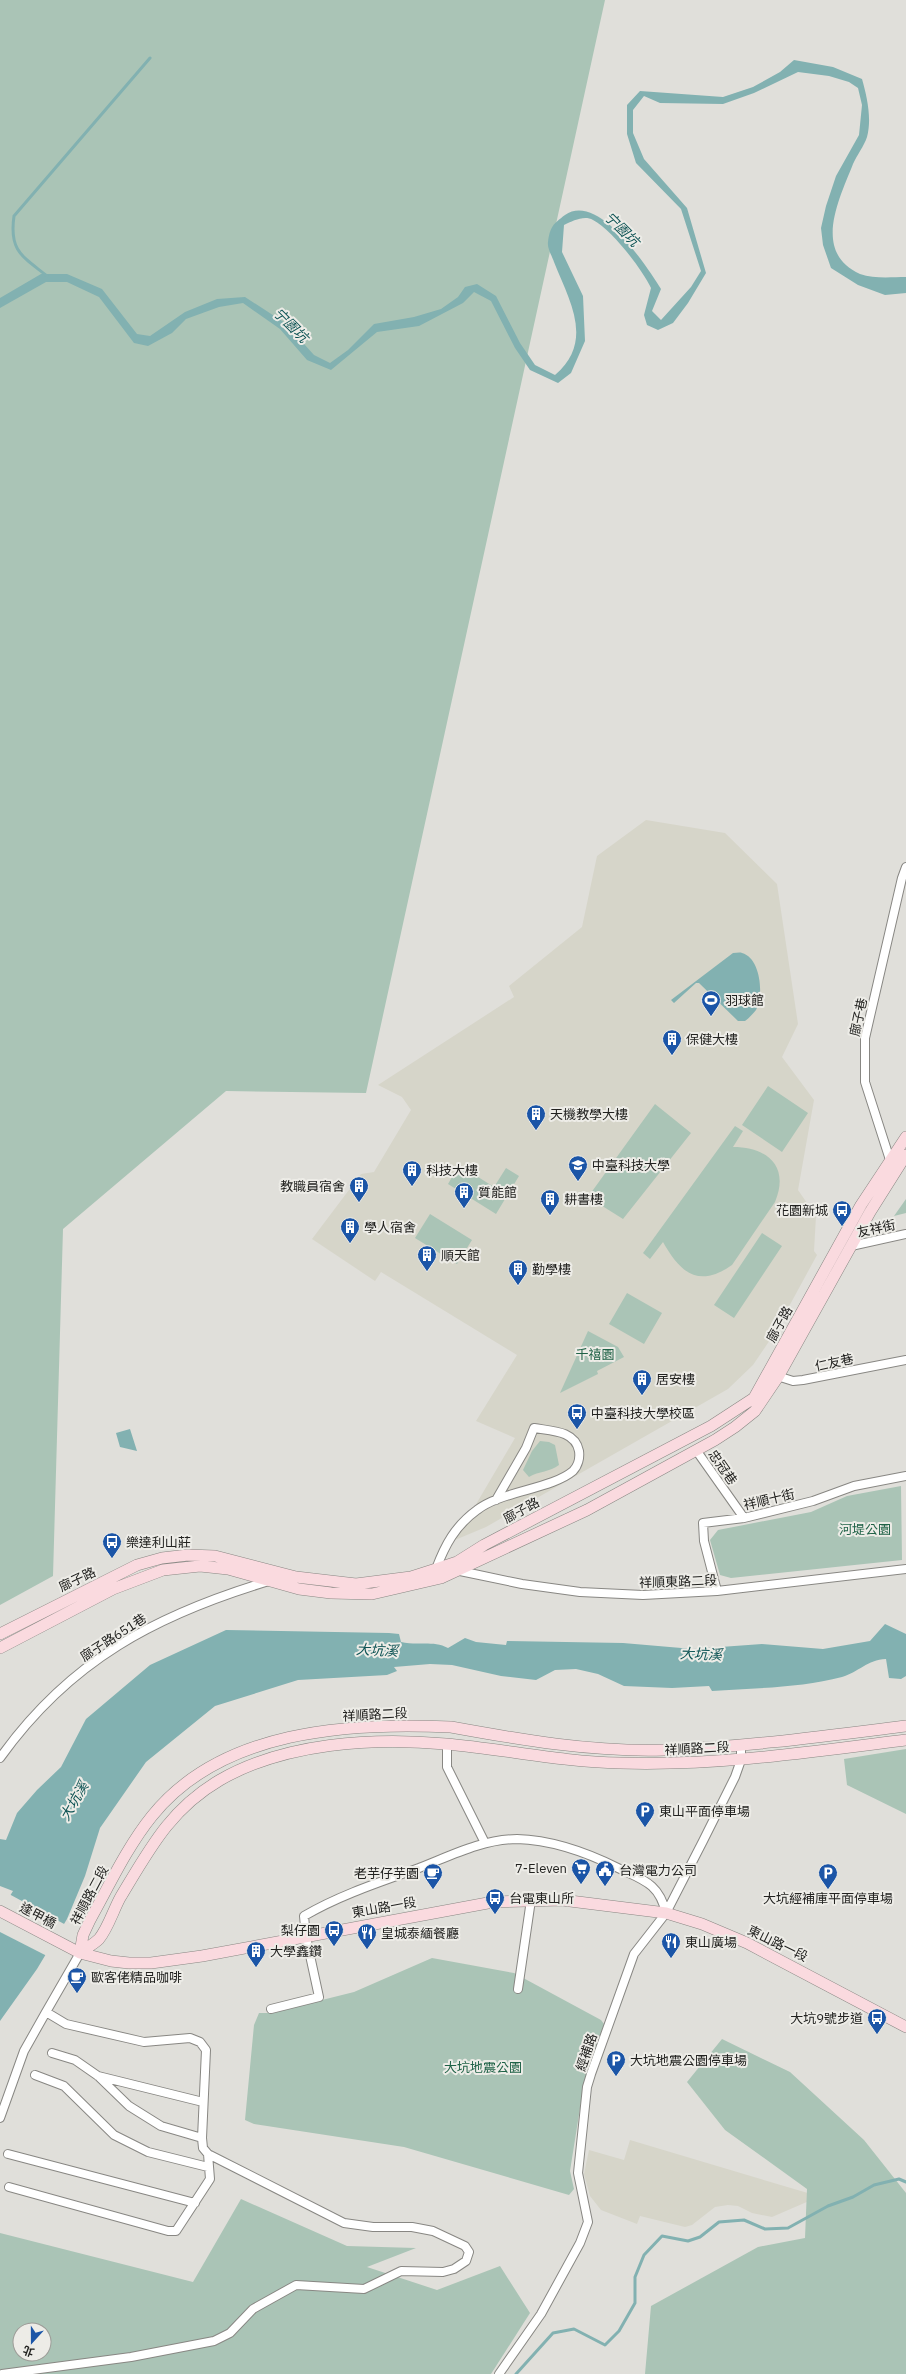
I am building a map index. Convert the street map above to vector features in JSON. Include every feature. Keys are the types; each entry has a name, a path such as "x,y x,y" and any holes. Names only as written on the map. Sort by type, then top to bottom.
{"main road":[{"name":"廍子路","path":"459,1566 484,1545 711,1426 754,1398 861,1205 906,1137"},
{"name":"廍子路","path":"0,1648 113,1589 163,1570 207,1567 228,1569 269,1581 331,1593 372,1594 459,1566 587,1510 735,1428 755,1411 778,1377 851,1246 894,1172 906,1155"},
{"name":"廍子路","path":"0,1634 137,1565 162,1558 188,1555 214,1556 296,1577 356,1584 438,1574"},
{"name":"祥順路二段","path":"80,1952 83,1935 90,1920 120,1866 157,1810 172,1794 215,1763 273,1742 316,1732 347,1728 451,1726 568,1746 664,1750 741,1746 906,1726"},
{"name":"祥順路二段","path":"80,1952 99,1939 123,1894 165,1825 186,1804 221,1779 274,1757 321,1746 369,1742 447,1744 526,1755 612,1763 664,1764 741,1760 823,1752 906,1740"},
{"name":"東山路一段","path":"62,1944 80,1952 111,1961 151,1963 306,1937 466,1907 531,1900 562,1900 666,1912 702,1924 747,1943 906,2027"},
{"name":"逢甲橋","path":"0,1911 62,1944"}],"street":[{"name":"廍子巷","path":"894,1172 865,1082 865,1038 902,878 906,867"},
{"name":"友祥街","path":"851,1246 906,1234"},
{"name":"仁友巷","path":"768,1372 778,1377 793,1381 906,1360"},
{"path":"438,1574 448,1540 477,1510 496,1500 561,1477 572,1471 577,1466 579,1455 574,1441 567,1434 534,1428 526,1448 496,1500"},
{"name":"忠冠巷","path":"696,1450 744,1518"},
{"name":"祥順十街","path":"717,1591 704,1541 703,1523 744,1518 813,1501 854,1486 906,1476"},
{"name":"祥順東路二段","path":"459,1566 522,1584 580,1592 643,1595 717,1591 906,1569"},
{"name":"廍子路651巷","path":"0,1758 36,1711 98,1658 137,1633 191,1607 269,1581"},
{"path":"447,1744 447,1768 485,1843"},
{"name":"經補路","path":"499,2374 541,2314 583,2236 588,2222 588,2213 578,2173 587,2086 634,1954 666,1912 735,1778 741,1760 741,1746"},
{"path":"271,2009 319,1997 306,1937 304,1916 320,1907 485,1843 516,1839 549,1842 588,1854 640,1879 657,1890 663,1898 666,1912"},
{"path":"518,1989 531,1900"},
{"path":"0,2118 24,2051 80,1952"},
{"path":"2,2374 131,2357 214,2341 230,2333 253,2309 296,2285 364,2290 402,2271 443,2272 466,2261 469,2252 465,2246 444,2235 412,2227 373,2227 344,2223 208,2154 203,2148 202,2138 206,2050 200,2042 190,2038 144,2042 66,2024 46,2012"},
{"path":"52,2053 75,2060 98,2076 129,2106 161,2126 202,2138"},
{"path":"34,2075 64,2086 114,2135 148,2152 208,2166"},
{"path":"98,2076 203,2102"},
{"path":"8,2154 195,2203"},
{"path":"9,2188 168,2231 176,2231 210,2179 208,2154"}],"shaded area":[{"name":"中臺科技大學","path":"646,820 725,833 777,884 798,1024 782,1057 814,1100 798,1190 816,1216 814,1251 817,1255 774,1334 753,1365 728,1389 486,1527 455,1540 515,1438 476,1421 517,1355 381,1272 375,1281 312,1239 361,1174 374,1172 411,1110 402,1097 378,1085 514,997 509,986 582,927 597,856"},
{"path":"630,2140 811,2194 809,2201 772,2217 752,2213 738,2206 728,2205 715,2207 692,2225 685,2227 640,2216 637,2224 601,2210 590,2196 584,2174 589,2150 624,2160"}],"green space":[{"path":"0,0 605,0 366,1093 226,1091 63,1229 53,1576 0,1605"},
{"path":"768,1086 808,1113 782,1152 742,1125"},
{"path":"655,1104 691,1133 623,1219 588,1197"},
{"path":"735,1126 743,1131 733,1147 745,1148 765,1155 772,1161 777,1169 780,1178 779,1189 775,1202 732,1265 720,1272 709,1276 691,1274 676,1262 663,1242 650,1259 643,1253"},
{"path":"459,1165 494,1187 506,1168 519,1176 496,1214 448,1184"},
{"path":"906,1199 906,1213 894,1216"},
{"path":"430,1214 472,1240 457,1264 415,1238"},
{"path":"762,1233 782,1246 734,1318 714,1305"},
{"path":"627,1293 662,1313 644,1344 609,1324"},
{"name":"千禧園","path":"588,1331 618,1347 624,1357 597,1371 598,1374 560,1393"},
{"path":"540,1441 549,1442 555,1445 559,1465 529,1477 523,1470 532,1451"},
{"name":"河堤公園","path":"901,1486 902,1560 731,1578 720,1575 710,1540 718,1530 811,1512 847,1496"},
{"path":"906,1749 906,1814 847,1785 844,1759"},
{"name":"大坑地震公園","path":"432,1958 514,1973 601,2020 604,2024 584,2083 570,2171 574,2189 569,2195 404,2147 254,2124 245,2120 254,2025 259,2013 270,2013 354,1992"},
{"path":"722,2039 790,2072 864,2140 906,2193 906,2374 645,2374 651,2306 758,2247 805,2238 807,2189 725,2130 687,2082"},
{"path":"241,2199 347,2246 416,2248 367,2267 437,2290 500,2266 530,2313 491,2374 0,2374 0,2233 193,2282"}],"water":[{"path":"794,60 833,67 862,79 868,108 869,122 867,137 853,164 841,193 833,224 833,239 837,253 845,264 865,276 906,277 906,293 885,295 858,285 831,268 823,245 821,228 826,206 836,176 859,135 862,105 858,88 849,82 829,76 798,72 754,93 723,104 660,103 644,96 633,110 633,133 644,159 687,208 706,273 688,303 673,323 658,330 647,325 644,315 651,288 647,280 634,261 609,232 593,220 586,218 578,219 564,225 562,252 583,296 585,341 571,373 558,383 530,370 515,348 491,301 474,292 463,303 419,326 377,332 331,370 307,360 280,329 243,303 219,307 186,319 172,333 148,346 134,343 99,297 67,282 46,282 0,308 0,298 41,274 67,274 102,289 137,334 150,336 185,312 217,299 245,297 285,323 314,355 330,363 348,350 374,324 414,317 441,309 458,297 465,287 477,284 496,296 520,343 535,365 555,375 567,362 574,348 576,334 575,320 571,305 548,244 553,226 565,215 578,211 592,213 620,234 633,249 661,289 652,311 661,320 691,287 701,271 681,209 636,163 627,134 627,105 640,91 723,97 753,87 780,72"},
{"path":"733,953 741,953 748,956 757,970 759,978 760,996 758,1004 756,1010 745,1021 738,1021 699,983 696,983 674,1003 671,1000"},
{"path":"130,1429 137,1451 120,1447 116,1433"},
{"name":"大坑溪","path":"885,1624 906,1634 906,1676 901,1679 889,1678 886,1659 868,1664 848,1675 826,1681 777,1687 712,1691 709,1686 672,1688 624,1686 598,1674 576,1669 555,1670 536,1680 501,1676 452,1665 430,1664 394,1667 397,1671 387,1675 298,1680 215,1706 146,1762 100,1828 85,1876 67,1919 37,1969 0,2021 0,1912 13,1891 0,1886 0,1839 6,1840 17,1813 37,1790 61,1767 86,1719 150,1665 226,1630 389,1633 399,1634 401,1642 413,1644 437,1644 448,1648 465,1638 476,1642 506,1645 507,1641 623,1643 693,1649 762,1644 823,1649 870,1641"}],"pier":[{"path":"9,1894 66,1925 47,1956 0,1932 0,1908"}],"waterway":[{"path":"47,276 19,252 14,237 14,216 150,58"},
{"path":"516,2374 553,2333 574,2329 605,2345 619,2331 635,2303 635,2277 644,2255 662,2236 688,2241 700,2237 719,2222 744,2220 765,2229 788,2228 828,2206 853,2197 874,2185 899,2179 906,2182"}],"place":[{"name":"羽球館","path":"711,1017"},
{"name":"保健大樓","path":"672,1056"},
{"name":"天機教學大樓","path":"536,1131"},
{"name":"中臺科技大學","path":"578,1182"},
{"name":"科技大樓","path":"412,1187"},
{"name":"教職員宿舍","path":"359,1203"},
{"name":"質能館","path":"464,1209"},
{"name":"耕書樓","path":"550,1216"},
{"name":"花園新城","path":"842,1227"},
{"name":"學人宿舍","path":"350,1244"},
{"name":"順天館","path":"427,1272"},
{"name":"勤學樓","path":"518,1286"},
{"name":"居安樓","path":"642,1396"},
{"name":"中臺科技大學校區","path":"577,1430"},
{"name":"樂達利山莊","path":"112,1559"},
{"name":"東山平面停車場","path":"645,1828"},
{"name":"7-Eleven","path":"581,1885"},
{"name":"台灣電力公司","path":"605,1887"},
{"name":"老芋仔芋園","path":"433,1890"},
{"name":"大坑經補庫平面停車場","path":"828,1890"},
{"name":"台電東山所","path":"495,1915"},
{"name":"梨仔園","path":"334,1947"},
{"name":"皇城泰緬餐廳","path":"367,1950"},
{"name":"東山廣場","path":"671,1959"},
{"name":"大學鑫鑽","path":"256,1968"},
{"name":"歐客佬精品咖啡","path":"77,1994"},
{"name":"大坑9號步道","path":"877,2035"},
{"name":"大坑地震公園停車場","path":"616,2077"}],"water label":[{"name":"宁園坑","path":"622,229"},
{"name":"宁園坑","path":"291,325"}]}
